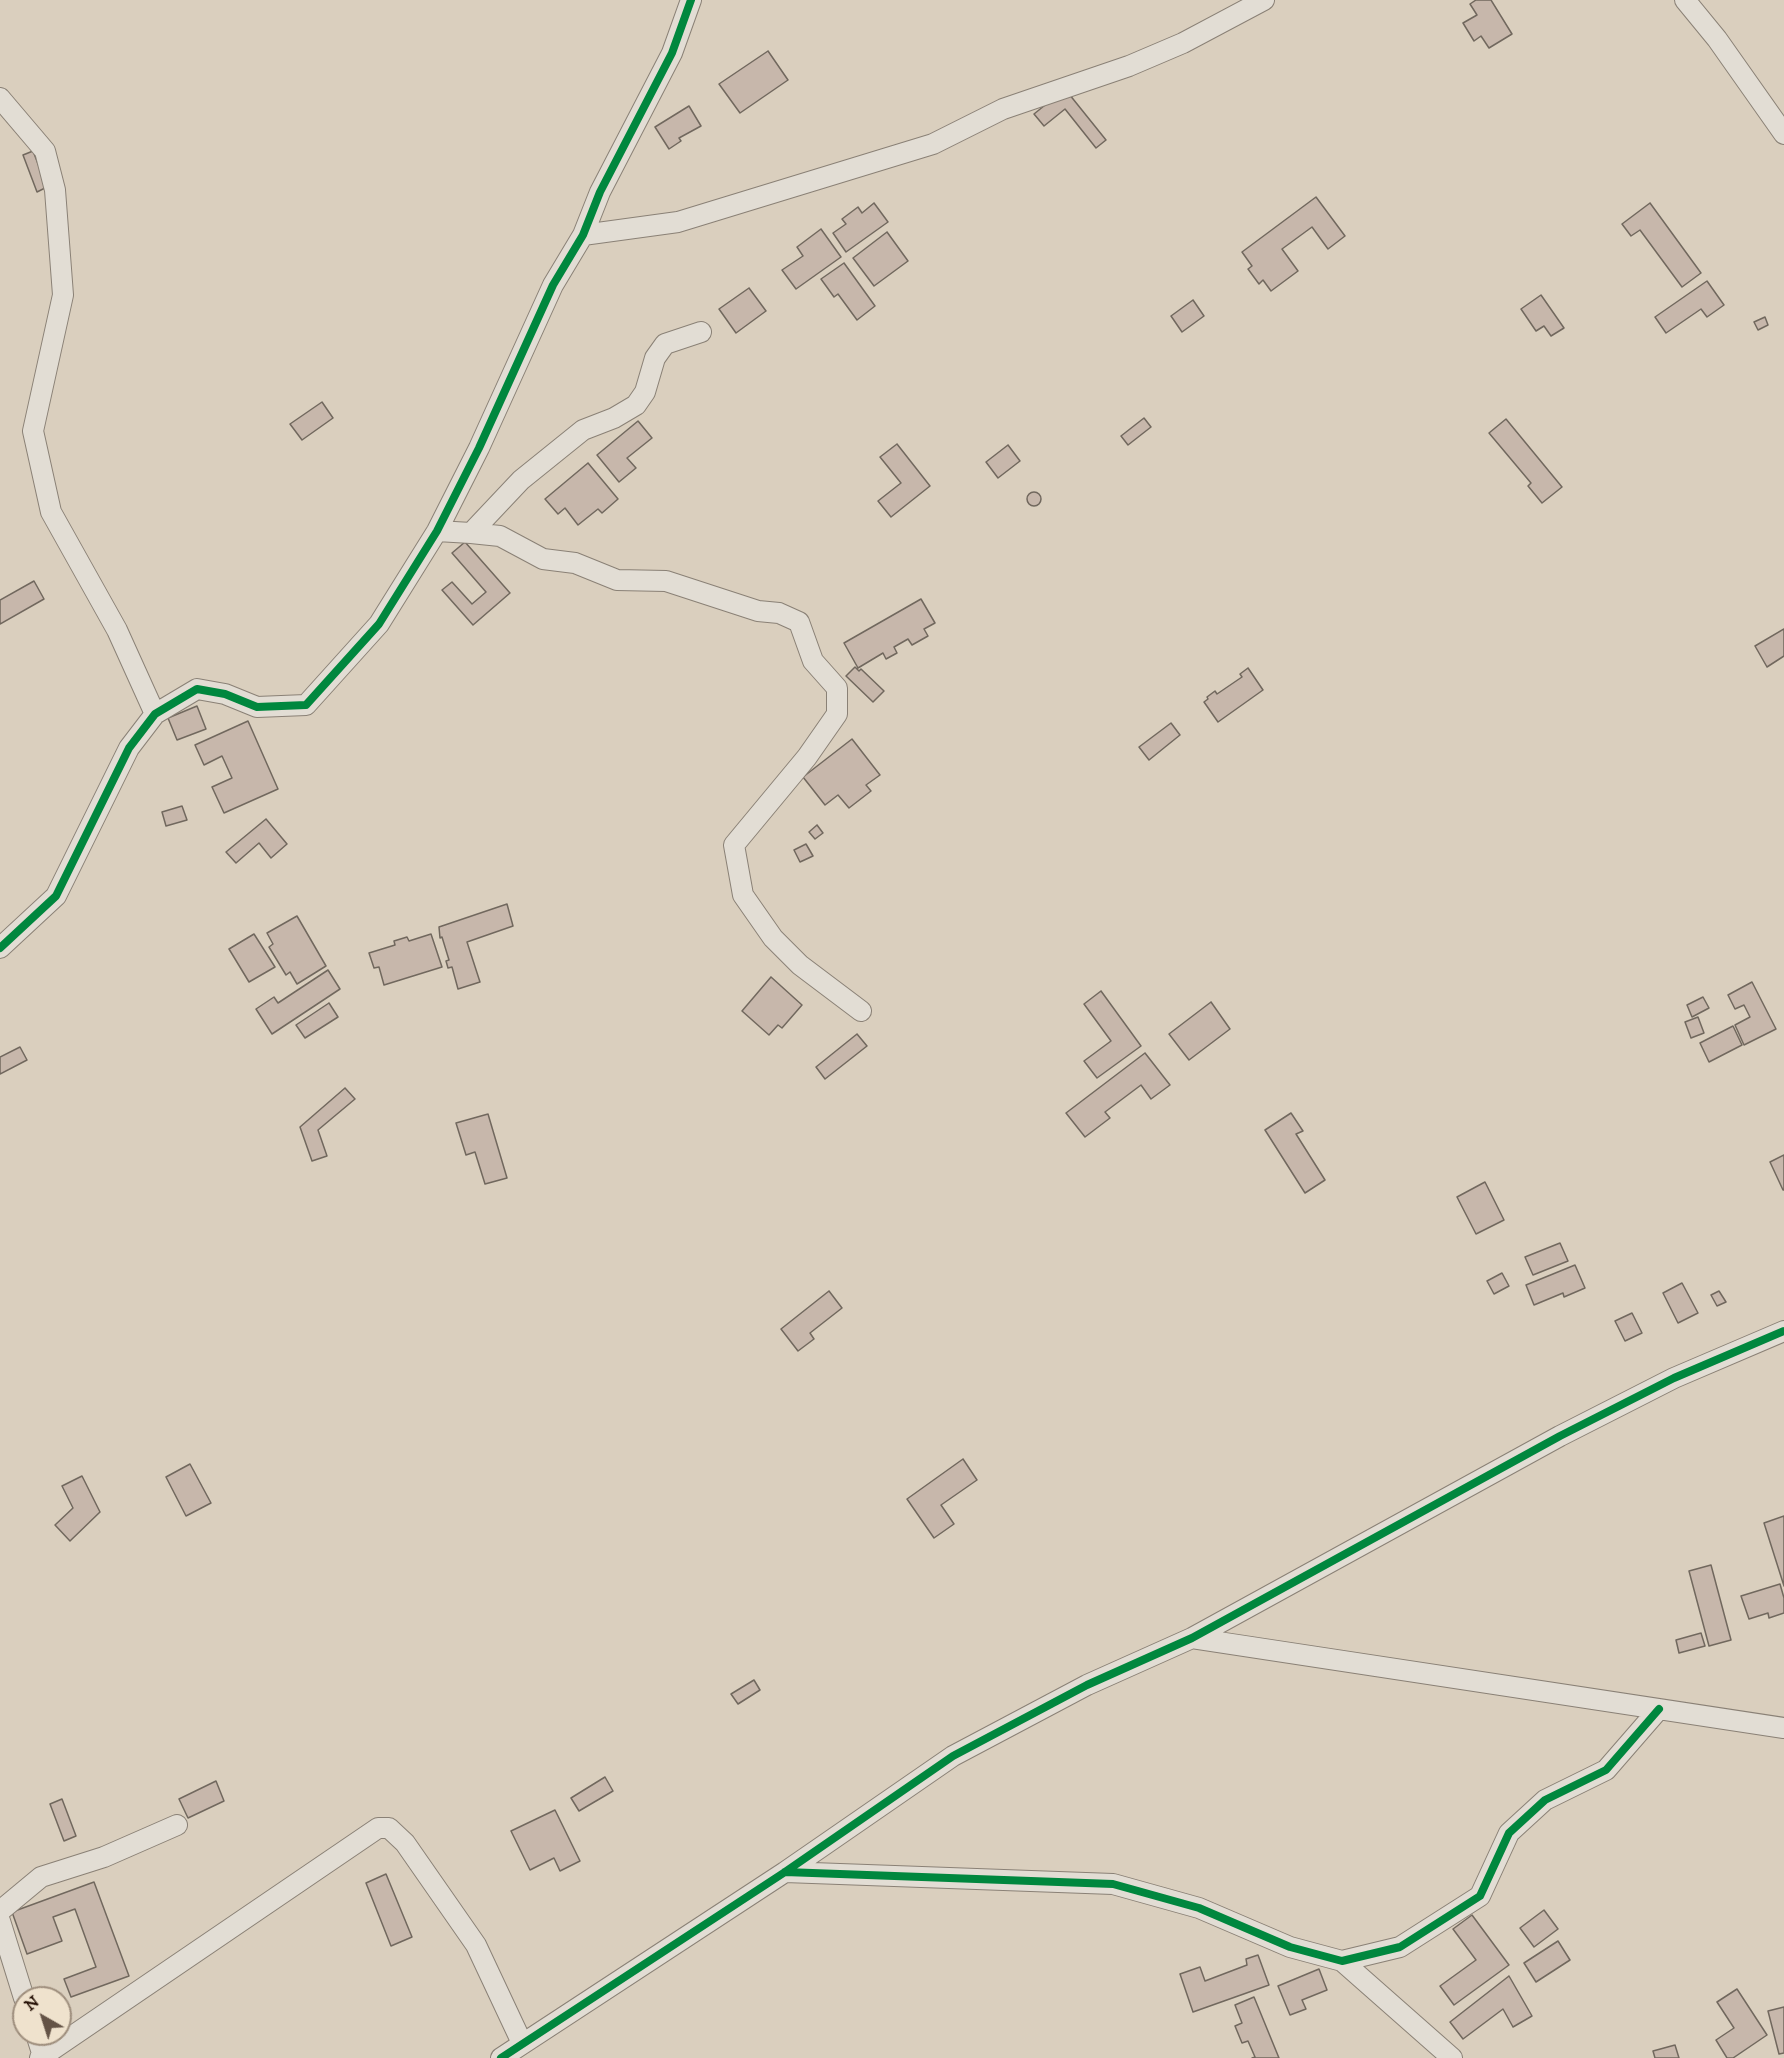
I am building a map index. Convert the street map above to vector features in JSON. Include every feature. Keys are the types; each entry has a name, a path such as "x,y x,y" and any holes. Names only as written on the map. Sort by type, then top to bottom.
{"street":[{"path":"0,948 56,896 129,748 155,714 197,689 225,694 256,707 306,705 379,624 436,531 479,448 553,285 583,235 600,192 672,53 691,0"},
{"path":"583,235 678,222 933,144 1004,109 1151,57 1264,0"},
{"path":"1685,0 1717,39 1784,134"},
{"path":"0,98 45,152 54,190 63,295 33,430 51,512 117,630 155,714"},
{"path":"471,533 521,480 583,430 614,418 636,405 645,392 655,358 665,344 701,332"},
{"path":"436,531 500,536 543,559 575,563 617,579 666,581 758,611 779,613 799,622 813,661 837,688 837,714 807,757 734,845 743,895 773,938 800,965 861,1011"},
{"path":"501,2058 785,1872 953,1756 1087,1685 1192,1638 1560,1436 1674,1378 1784,1331"},
{"path":"1192,1638 1784,1728"},
{"path":"1342,1961 1400,1947 1480,1896 1509,1833 1545,1800 1606,1770 1659,1709"},
{"path":"0,1911 41,1877 104,1857 177,1825"},
{"path":"42,2057 378,1828 389,1828 405,1843 476,1945 522,2043"},
{"path":"785,1872 1113,1884 1199,1908 1290,1947 1342,1961 1452,2058"},
{"path":"0,1921 20,1986"}],"building":[{"path":"1476,0 1491,0 1512,34 1489,48 1481,36 1474,41 1463,23 1477,15 1470,4"},
{"path":"768,51 788,80 740,113 719,84"},
{"path":"1065,89 1106,140 1096,148 1065,109 1044,126 1034,114"},
{"path":"689,106 701,126 679,138 681,141 669,149 655,127"},
{"path":"33,151 47,187 37,192 23,155"},
{"path":"1316,197 1345,236 1328,249 1312,227 1282,249 1298,271 1271,291 1263,280 1259,284 1248,269 1252,266 1242,252"},
{"path":"874,203 888,222 846,252 833,233 846,224 842,219 858,207 862,213"},
{"path":"1650,203 1701,273 1682,287 1640,230 1631,236 1622,224"},
{"path":"821,229 841,257 796,289 782,270 803,256 797,247"},
{"path":"887,232 908,261 874,286 853,258"},
{"path":"844,263 875,306 857,320 838,294 834,297 821,279"},
{"path":"1707,281 1724,305 1707,317 1701,309 1666,333 1655,317"},
{"path":"749,288 766,311 736,333 719,309"},
{"path":"1541,295 1564,328 1551,336 1544,326 1536,331 1521,309"},
{"path":"1193,300 1204,316 1182,332 1171,316"},
{"path":"1765,317 1768,325 1758,330 1754,322"},
{"path":"322,402 333,418 302,440 290,424"},
{"path":"1144,418 1151,427 1128,445 1121,436"},
{"path":"1506,419 1562,487 1542,503 1528,486 1531,483 1489,433"},
{"path":"638,421 652,438 627,458 636,468 619,482 597,455"},
{"path":"897,444 930,486 891,517 878,501 901,483 880,457"},
{"path":"1008,445 1020,461 998,478 986,462"},
{"path":"588,463 618,499 602,513 598,509 578,525 565,508 558,514 545,499"},
{"path":"1034,492 1039,494 1041,499 1039,504 1034,506 1029,504 1027,499 1029,494"},
{"path":"465,542 510,593 473,625 442,590 452,582 472,604 486,592 452,553"},
{"path":"34,581 44,599 0,624 0,600"},
{"path":"921,599 935,623 924,629 928,636 912,645 908,639 894,647 897,653 886,659 883,653 858,668 844,643"},
{"path":"1784,629 1784,656 1767,667 1755,646"},
{"path":"855,667 859,671 861,669 884,691 873,702 846,676"},
{"path":"1248,668 1263,690 1218,722 1204,702 1215,691 1217,694 1242,677 1240,674"},
{"path":"197,706 206,729 177,740 168,718"},
{"path":"248,721 278,789 224,813 212,787 232,778 222,756 204,765 195,745"},
{"path":"1171,723 1180,735 1149,760 1139,747"},
{"path":"852,739 880,775 866,785 871,791 849,808 838,795 825,805 803,777"},
{"path":"182,806 187,820 166,826 162,812"},
{"path":"266,819 287,844 271,858 259,843 236,863 226,852"},
{"path":"817,825 823,833 815,839 809,832"},
{"path":"806,844 813,856 800,862 794,850"},
{"path":"507,904 513,926 467,942 480,982 458,989 452,967 448,968 446,961 449,960 442,937 440,938 439,927"},
{"path":"297,916 326,966 297,984 290,972 286,975 269,947 273,944 267,933"},
{"path":"254,934 275,967 249,982 229,949"},
{"path":"431,934 442,967 384,985 379,967 374,968 369,953 395,945 394,941 407,937 409,941"},
{"path":"328,970 340,989 272,1034 256,1009 274,997 278,1003"},
{"path":"771,977 802,1005 782,1028 778,1025 769,1035 742,1011"},
{"path":"1752,982 1776,1029 1744,1045 1735,1025 1750,1017 1744,1005 1735,1009 1728,995"},
{"path":"1101,991 1141,1046 1097,1078 1084,1061 1111,1041 1084,1004"},
{"path":"1703,997 1709,1008 1692,1017 1687,1005"},
{"path":"1211,1002 1230,1029 1189,1060 1169,1034"},
{"path":"329,1003 338,1017 305,1038 296,1025"},
{"path":"1698,1017 1704,1033 1691,1038 1685,1022"},
{"path":"1733,1026 1742,1045 1709,1062 1700,1043"},
{"path":"857,1034 867,1046 825,1079 816,1067"},
{"path":"20,1047 27,1060 0,1074 0,1057"},
{"path":"1145,1053 1170,1085 1151,1099 1141,1085 1105,1112 1110,1118 1085,1137 1066,1113"},
{"path":"345,1088 355,1099 318,1130 327,1156 312,1161 300,1127"},
{"path":"1291,1113 1303,1131 1296,1134 1325,1180 1305,1193 1265,1130"},
{"path":"488,1114 507,1178 485,1184 475,1152 466,1155 456,1123"},
{"path":"1784,1155 1784,1190 1783,1190 1770,1162"},
{"path":"1485,1182 1504,1220 1476,1234 1457,1197"},
{"path":"1560,1243 1568,1261 1533,1275 1525,1257"},
{"path":"1575,1265 1585,1288 1564,1297 1563,1293 1534,1305 1526,1285"},
{"path":"1502,1273 1509,1286 1494,1294 1487,1281"},
{"path":"1682,1283 1698,1313 1678,1323 1663,1293"},
{"path":"829,1291 842,1308 810,1333 814,1339 798,1351 781,1329"},
{"path":"1719,1291 1726,1302 1717,1306 1711,1295"},
{"path":"1632,1313 1642,1333 1625,1341 1615,1321"},
{"path":"963,1459 977,1480 941,1505 954,1524 934,1538 907,1499"},
{"path":"190,1464 211,1503 186,1516 166,1477"},
{"path":"82,1476 100,1512 70,1541 55,1525 73,1508 62,1486"},
{"path":"1784,1516 1784,1586 1764,1523"},
{"path":"1711,1565 1731,1640 1709,1646 1689,1571"},
{"path":"1780,1584 1784,1598 1784,1613 1769,1618 1768,1613 1749,1619 1741,1596"},
{"path":"1701,1633 1705,1646 1679,1653 1676,1640"},
{"path":"754,1680 760,1690 738,1704 731,1694"},
{"path":"605,1777 613,1791 579,1811 571,1798"},
{"path":"216,1781 224,1801 188,1818 179,1799"},
{"path":"62,1799 76,1836 64,1841 50,1804"},
{"path":"555,1810 580,1861 560,1871 554,1858 530,1870 511,1831"},
{"path":"386,1874 412,1937 391,1946 366,1883"},
{"path":"94,1882 129,1976 72,1997 72,1986 67,1986 64,1979 96,1967 75,1909 53,1917 62,1941 27,1954 12,1912"},
{"path":"1544,1910 1558,1929 1534,1947 1520,1928"},
{"path":"1472,1915 1509,1965 1454,2005 1440,1986 1476,1960 1453,1929"},
{"path":"1558,1941 1570,1960 1536,1982 1524,1963"},
{"path":"1258,1955 1269,1985 1193,2012 1180,1974 1200,1967 1205,1981 1247,1965 1246,1959"},
{"path":"1319,1969 1327,1990 1302,2000 1306,2009 1290,2015 1278,1986"},
{"path":"1509,1976 1532,2016 1513,2027 1503,2009 1463,2039 1450,2022"},
{"path":"1737,1989 1767,2035 1733,2058 1727,2058 1716,2040 1734,2028 1717,2002"},
{"path":"1254,1997 1279,2058 1252,2058 1255,2057 1248,2041 1242,2043 1235,2026 1242,2023 1235,2005"},
{"path":"1784,2007 1784,2053 1779,2054 1768,2011"},
{"path":"1675,2045 1679,2058 1655,2058 1653,2051"}],"cycle path":[{"path":"0,948 56,896 129,748 155,714 197,689 225,694 257,707 306,705 379,624 437,531 479,448 553,285 583,235 600,192 672,53 691,0"},
{"path":"501,2058 785,1872 953,1756 1087,1685 1192,1638 1560,1436 1674,1378 1784,1331"},
{"path":"785,1872 1113,1884 1199,1908 1290,1947 1342,1961 1400,1947 1480,1896 1509,1833 1545,1800 1606,1770 1659,1709"}]}
